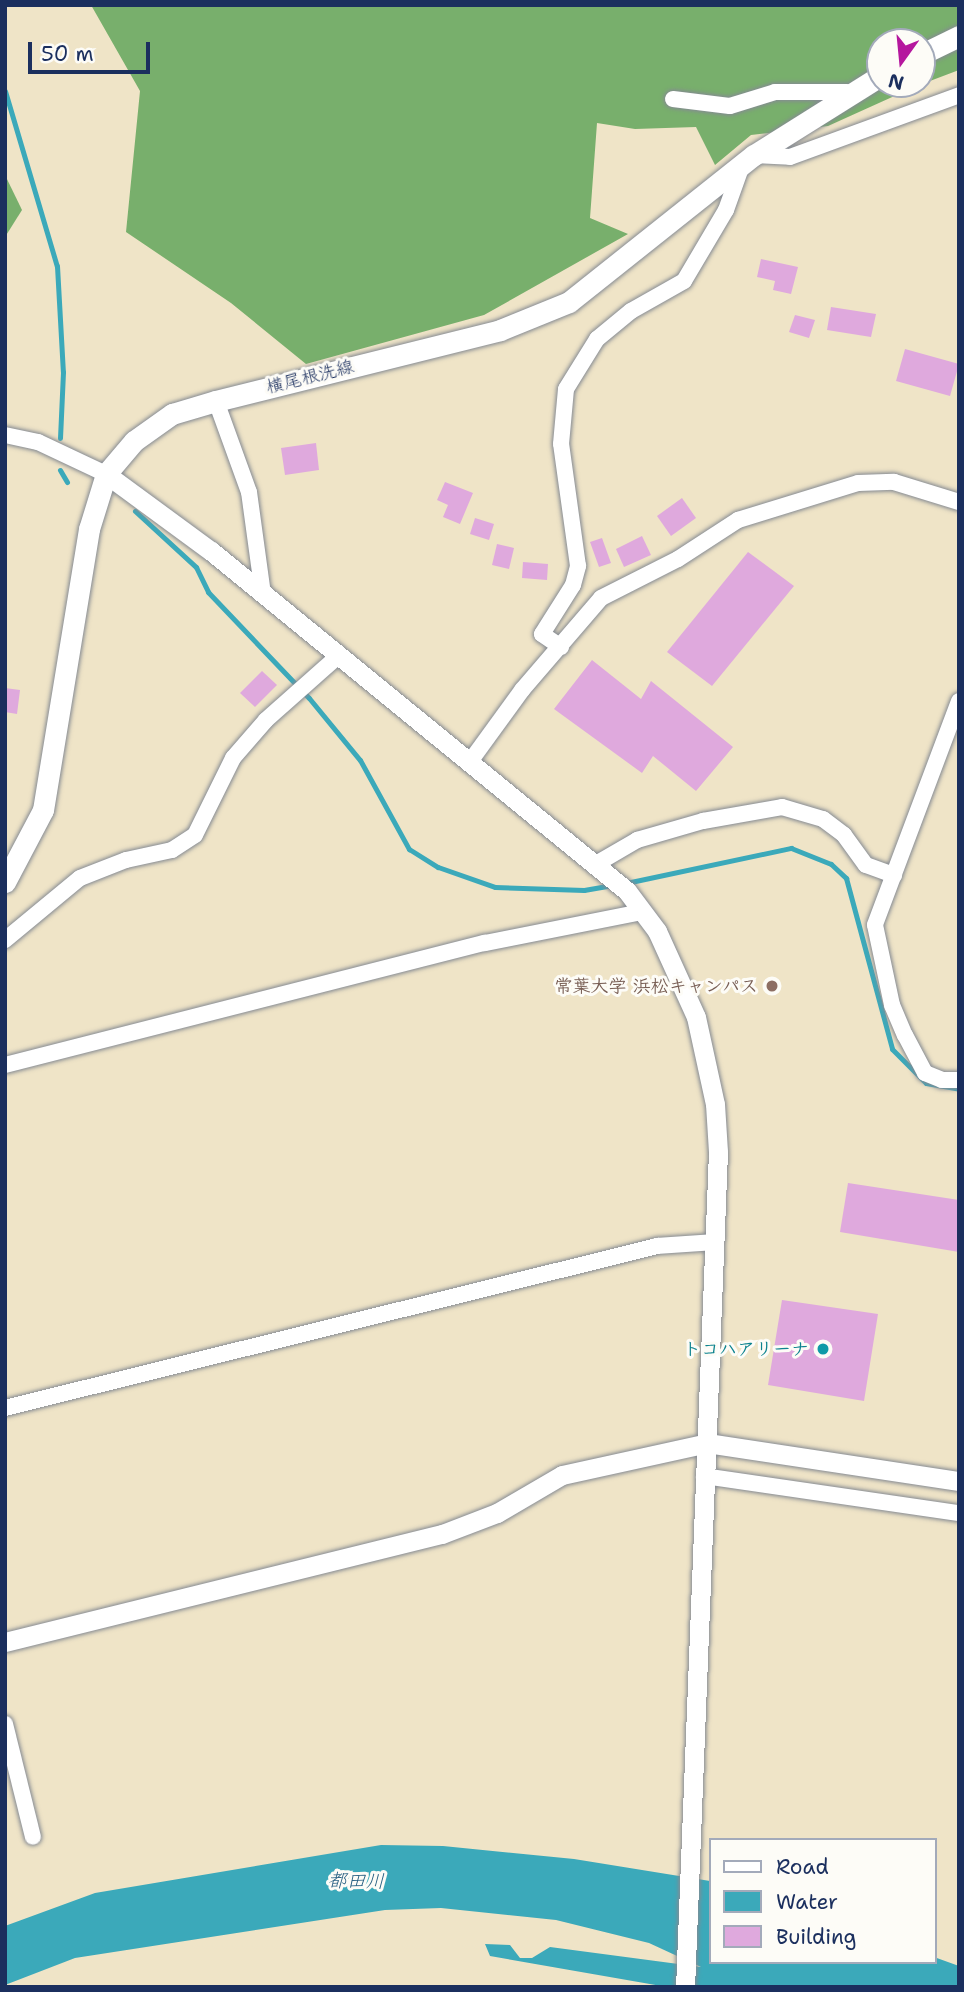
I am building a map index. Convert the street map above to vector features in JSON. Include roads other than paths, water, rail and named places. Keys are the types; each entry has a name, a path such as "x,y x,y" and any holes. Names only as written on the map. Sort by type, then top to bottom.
{"main road":[{"path":"936,47 959,36"},
{"name":"横尾根洗線","path":"5,881 43,810 89,529 106,474 134,440 172,415 216,401 500,330 569,302 748,162 847,92 866,83"}],"street":[{"path":"673,99 730,106 775,92 847,92"},
{"path":"561,648 542,634 573,585 578,566 561,444 566,389 597,339 631,311 684,281 726,210 748,162 790,157 959,95"},
{"path":"216,401 249,492 263,594"},
{"path":"5,435 38,442 106,474 263,594 596,864 642,912 678,974 696,1017 708,1060 718,1152 685,1987"},
{"path":"469,763 522,690 561,648 601,598 678,559 738,520 858,483 894,482 959,502"},
{"path":"5,940 80,878 126,860 172,850 195,835 233,758 266,720 338,656"},
{"path":"959,701 875,925 892,1005 925,1073 942,1080 959,1080"},
{"path":"596,864 637,840 703,821 782,807 823,819 844,835 866,865 894,875"},
{"path":"5,1065 485,943 642,912"},
{"path":"5,1408 657,1246 715,1242"},
{"path":"5,1642 442,1534 497,1513 562,1475 707,1443 959,1481"},
{"path":"704,1476 959,1513"},
{"path":"5,1724 33,1837"}],"water":[{"name":"都田川","path":"381,1845 443,1846 574,1859 708,1881 708,1964 936,1964 936,1958 959,1966 959,1987 667,1987 490,1956 485,1944 510,1945 520,1958 532,1958 550,1947 701,1967 649,1943 556,1920 441,1908 385,1910 75,1958 5,1985 5,1926 95,1893"}],"waterway":[{"path":"5,91 57,266 63,372 60,438"},
{"path":"60,470 67,482"},
{"path":"135,511 196,567 208,592 309,698 360,760 409,849 438,867 495,887 584,890 613,885"},
{"path":"626,883 791,848 831,864 846,878 892,1049 926,1083 959,1089"}],"place":[{"name":"常葉大学 浜松キャンパス","path":"772,986"},
{"name":"トコハアリーナ","path":"823,1349"}]}
